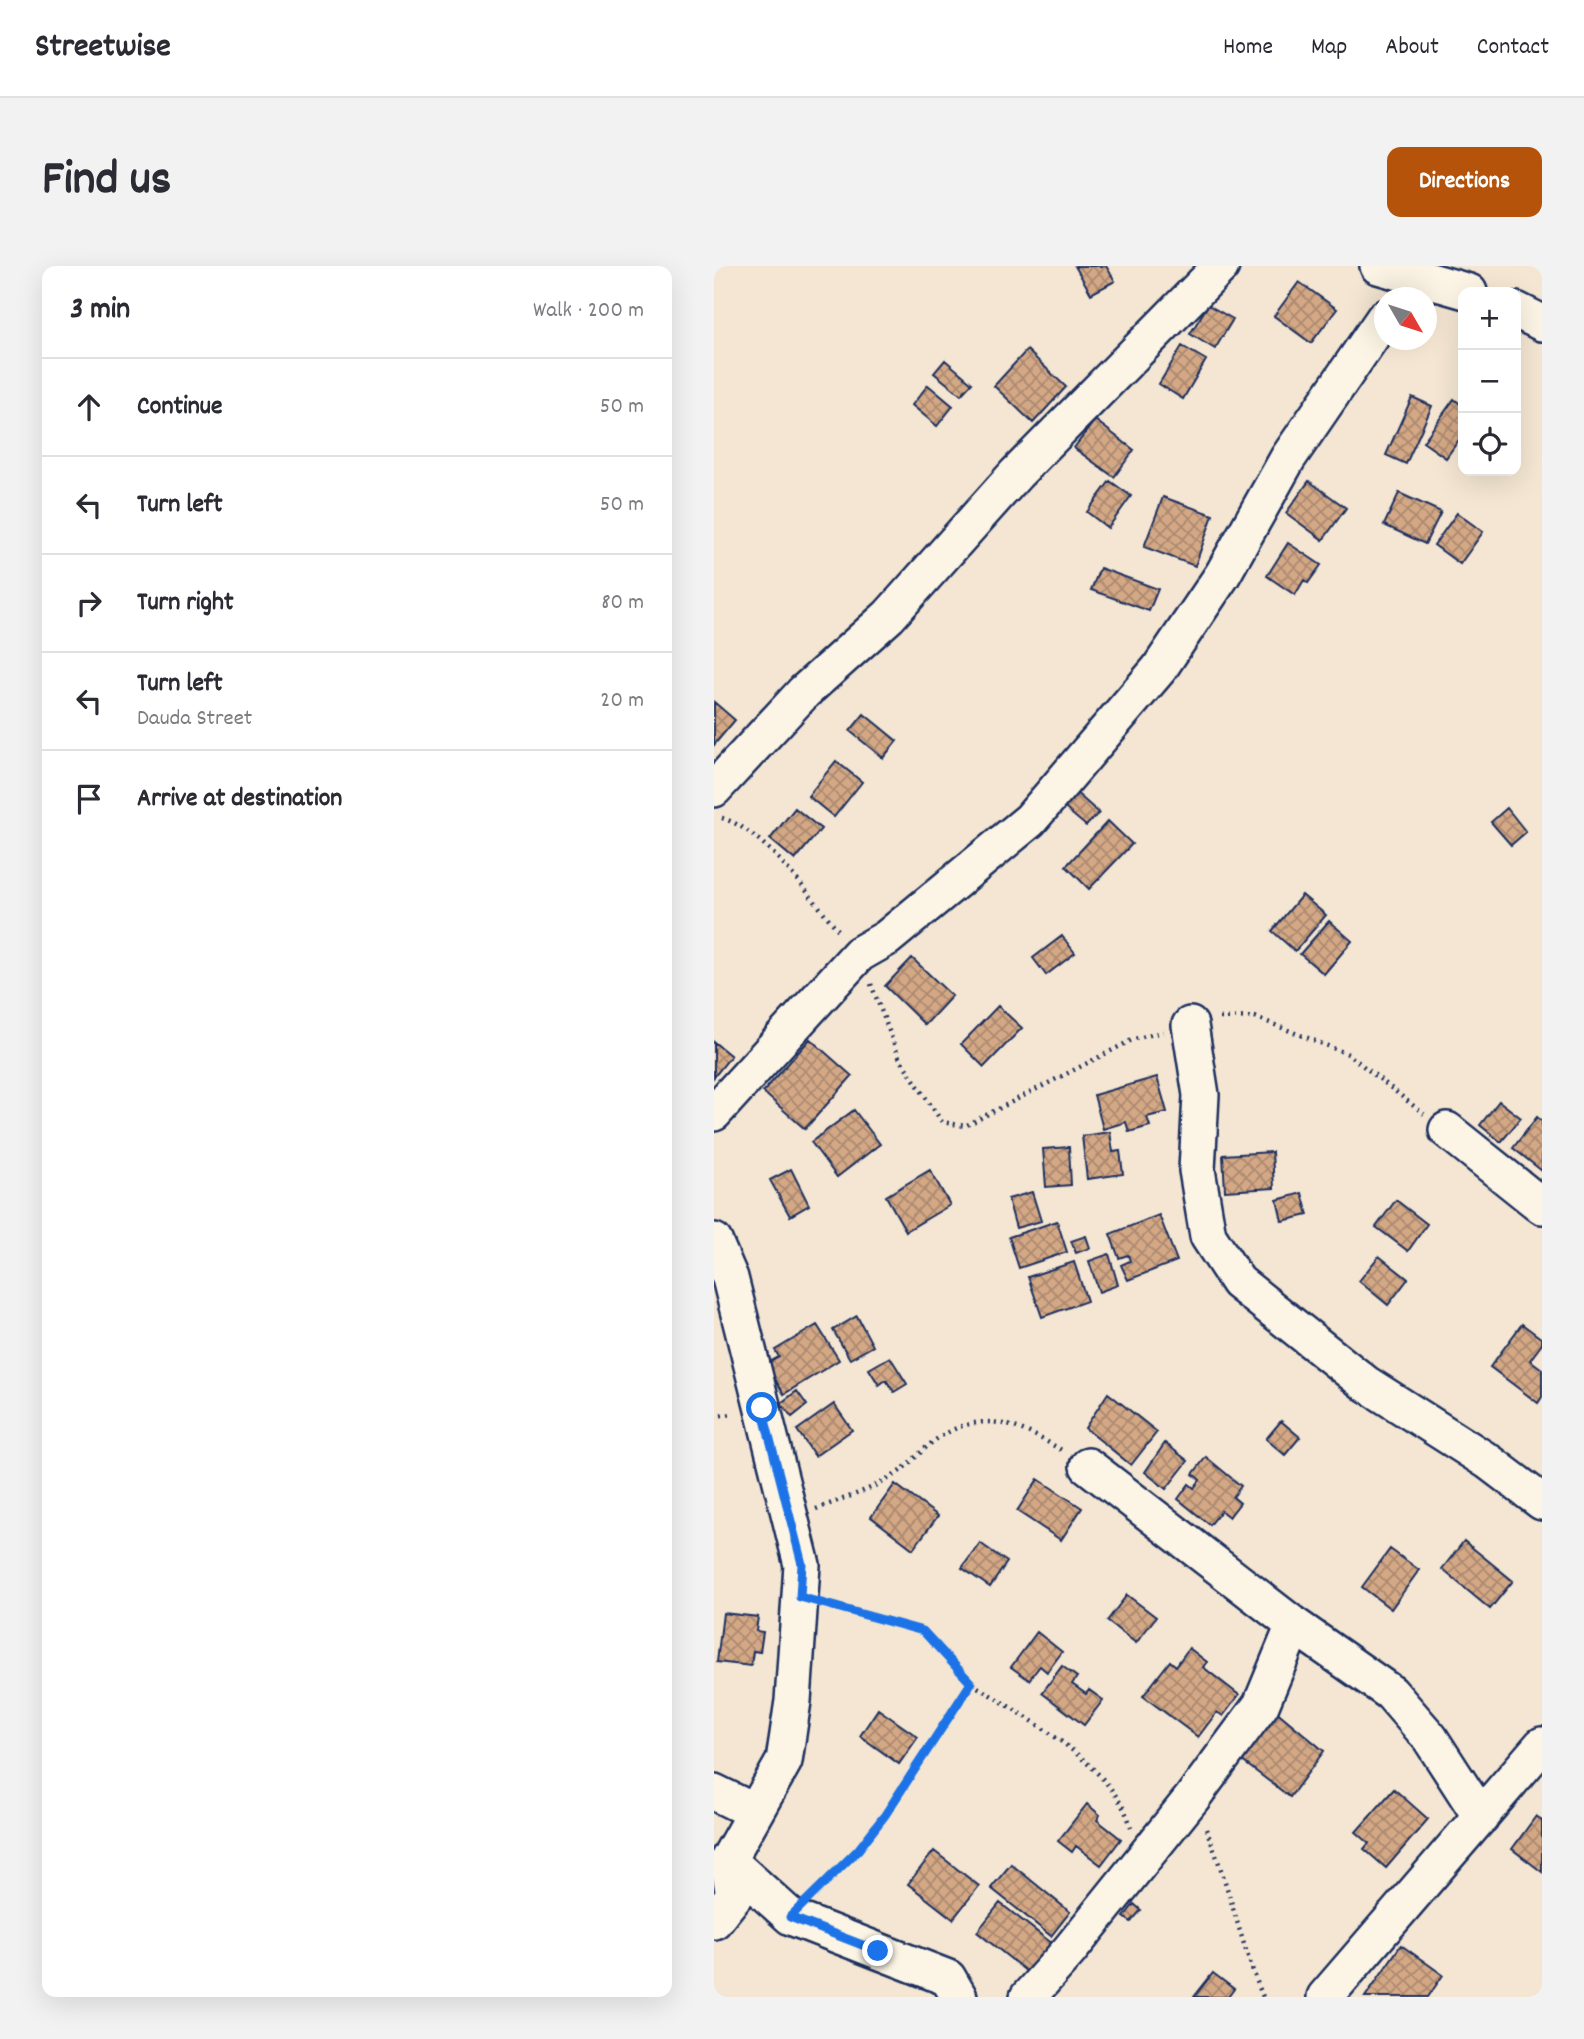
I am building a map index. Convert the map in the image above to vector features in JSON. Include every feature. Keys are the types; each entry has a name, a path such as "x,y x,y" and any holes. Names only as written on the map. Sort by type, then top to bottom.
{"street":[{"path":"714,789 804,692 889,616 1016,474 1221,266"},
{"path":"1378,266 1407,287"},
{"path":"1437,289 1458,291"},
{"path":"1521,312 1542,323"},
{"path":"714,1113 859,954 887,938 1030,820 1159,669 1223,574 1288,458 1374,333"},
{"path":"1190,1025 1201,1095 1197,1170 1208,1236 1238,1282 1365,1382 1489,1462 1542,1502"},
{"path":"1447,1130 1542,1206"},
{"path":"714,1241 730,1278 802,1564 793,1701 784,1761 728,1860 734,1896 714,1922"},
{"path":"1088,1466 1294,1625 1391,1693 1430,1738 1481,1817"},
{"path":"1028,1997 1069,1951 1192,1798 1261,1705 1294,1625"},
{"path":"1325,1997 1542,1745"},
{"path":"714,1792 755,1812"},
{"path":"728,1860 790,1917 948,1978 959,1997"}],"path":[{"path":"714,816 735,822 764,844 859,954 900,1057 942,1122 965,1126 1134,1039 1217,1018 1255,1017 1348,1054 1447,1130"},
{"path":"790,1520 873,1487 900,1471 940,1437 976,1420 1007,1425 1040,1437 1088,1466"},
{"path":"800,1597 923,1631 971,1683 1065,1741 1125,1807 1141,1859"},
{"path":"790,1917 858,1850 885,1815 971,1683"},
{"path":"1192,1798 1220,1862 1248,1960 1263,1997"}],"building":[{"path":"1075,266 1106,266 1115,281 1091,294"},
{"path":"1299,282 1337,309 1311,343 1274,316"},
{"path":"1208,305 1233,319 1215,349 1190,334"},
{"path":"1182,346 1206,360 1183,399 1159,384"},
{"path":"1027,350 1066,387 1033,423 994,386"},
{"path":"945,360 972,383 961,395 934,373"},
{"path":"928,385 953,406 937,426 912,405"},
{"path":"1412,397 1432,406 1406,464 1386,455"},
{"path":"1454,399 1458,402 1458,441 1446,458 1423,442"},
{"path":"1095,420 1134,450 1114,477 1074,448"},
{"path":"1110,481 1131,496 1108,528 1087,512"},
{"path":"1309,481 1346,508 1323,540 1286,513"},
{"path":"1399,493 1441,512 1425,544 1384,525"},
{"path":"1163,497 1213,515 1195,566 1144,547"},
{"path":"1457,513 1483,532 1460,564 1434,545"},
{"path":"1288,543 1321,565 1308,583 1304,580 1295,595 1267,576"},
{"path":"1100,568 1158,589 1149,611 1091,590"},
{"path":"714,702 735,720 714,745"},
{"path":"864,714 897,741 883,758 850,731"},
{"path":"836,761 862,782 834,817 808,796"},
{"path":"1073,790 1099,813 1086,826 1060,804"},
{"path":"795,808 821,829 795,860 770,839"},
{"path":"1507,808 1526,832 1511,845 1491,822"},
{"path":"1108,821 1132,844 1089,889 1066,866"},
{"path":"1302,895 1326,915 1295,951 1272,931"},
{"path":"1329,921 1352,941 1324,974 1300,954"},
{"path":"1062,936 1075,953 1046,975 1033,958"},
{"path":"912,958 952,996 925,1025 885,986"},
{"path":"998,1006 1022,1028 984,1067 961,1044"},
{"path":"810,1039 852,1076 805,1129 763,1092"},
{"path":"714,1042 731,1056 714,1077"},
{"path":"1157,1077 1167,1112 1147,1117 1150,1126 1129,1132 1126,1122 1103,1129 1094,1095"},
{"path":"1499,1101 1521,1118 1501,1142 1480,1125"},
{"path":"854,1110 880,1144 837,1177 811,1142"},
{"path":"1537,1117 1542,1121 1542,1171 1513,1148"},
{"path":"1110,1132 1113,1152 1120,1151 1123,1174 1087,1179 1082,1136"},
{"path":"1069,1147 1071,1185 1046,1187 1043,1149"},
{"path":"1272,1152 1274,1188 1225,1191 1223,1155"},
{"path":"791,1169 809,1205 790,1216 770,1180"},
{"path":"930,1170 950,1205 906,1231 886,1196"},
{"path":"1032,1192 1041,1221 1016,1228 1008,1199"},
{"path":"1302,1193 1308,1215 1282,1221 1277,1200"},
{"path":"1396,1200 1427,1224 1408,1251 1376,1227"},
{"path":"1159,1215 1177,1261 1128,1280 1121,1265 1130,1261 1128,1255 1119,1258 1110,1234"},
{"path":"1057,1221 1067,1252 1019,1268 1009,1237"},
{"path":"1086,1236 1090,1248 1076,1253 1071,1241"},
{"path":"1109,1254 1118,1285 1099,1292 1089,1261"},
{"path":"1379,1256 1408,1279 1388,1305 1359,1281"},
{"path":"1074,1262 1087,1301 1042,1317 1028,1277"},
{"path":"857,1316 873,1346 850,1359 833,1330"},
{"path":"1522,1324 1542,1339 1542,1344 1530,1360 1542,1369 1542,1397 1538,1403 1490,1367"},
{"path":"817,1325 839,1360 784,1394 766,1364 779,1357 775,1350"},
{"path":"890,1357 907,1384 894,1392 886,1380 879,1385 869,1369"},
{"path":"797,1391 807,1405 792,1417 781,1403"},
{"path":"1108,1393 1157,1432 1131,1465 1085,1428"},
{"path":"834,1404 852,1430 815,1456 797,1430"},
{"path":"1281,1421 1300,1437 1285,1455 1266,1439"},
{"path":"1165,1443 1188,1461 1166,1489 1145,1472"},
{"path":"1206,1457 1241,1486 1233,1497 1240,1503 1229,1517 1221,1511 1210,1525 1178,1499 1189,1484 1194,1488 1200,1480 1193,1474"},
{"path":"1038,1479 1082,1508 1061,1540 1017,1511"},
{"path":"895,1484 938,1516 913,1549 871,1517"},
{"path":"1464,1541 1513,1581 1490,1609 1442,1569"},
{"path":"980,1543 1007,1562 990,1587 962,1568"},
{"path":"1390,1549 1419,1570 1391,1609 1362,1587"},
{"path":"1127,1595 1156,1617 1136,1643 1107,1621"},
{"path":"723,1613 758,1617 756,1631 763,1632 760,1652 753,1651 751,1666 717,1662"},
{"path":"1037,1632 1062,1652 1047,1672 1040,1666 1029,1680 1011,1667"},
{"path":"1189,1648 1207,1662 1203,1667 1239,1695 1223,1716 1217,1712 1198,1737 1143,1696 1170,1661 1176,1666"},
{"path":"1062,1666 1077,1677 1072,1684 1086,1694 1089,1690 1103,1700 1084,1725 1042,1693"},
{"path":"878,1709 918,1737 899,1764 860,1736"},
{"path":"1275,1710 1324,1751 1290,1797 1241,1760"},
{"path":"1394,1789 1428,1819 1386,1868 1364,1849 1369,1843 1356,1832"},
{"path":"1087,1804 1100,1815 1097,1820 1121,1839 1101,1865 1076,1846 1072,1852 1058,1841"},
{"path":"1536,1816 1542,1820 1542,1872 1512,1849"},
{"path":"934,1851 979,1886 953,1919 908,1884"},
{"path":"1011,1864 1070,1912 1051,1936 991,1888"},
{"path":"1000,1903 1054,1945 1031,1975 977,1932"},
{"path":"1134,1904 1141,1910 1131,1922 1124,1917"},
{"path":"1401,1945 1443,1975 1428,1997 1365,1997"},
{"path":"1213,1973 1234,1989 1228,1997 1194,1997"}],"route":[{"path":"762,1408 802,1564 800,1597 923,1631 971,1683 885,1815 858,1850 790,1917 878,1951"}]}
